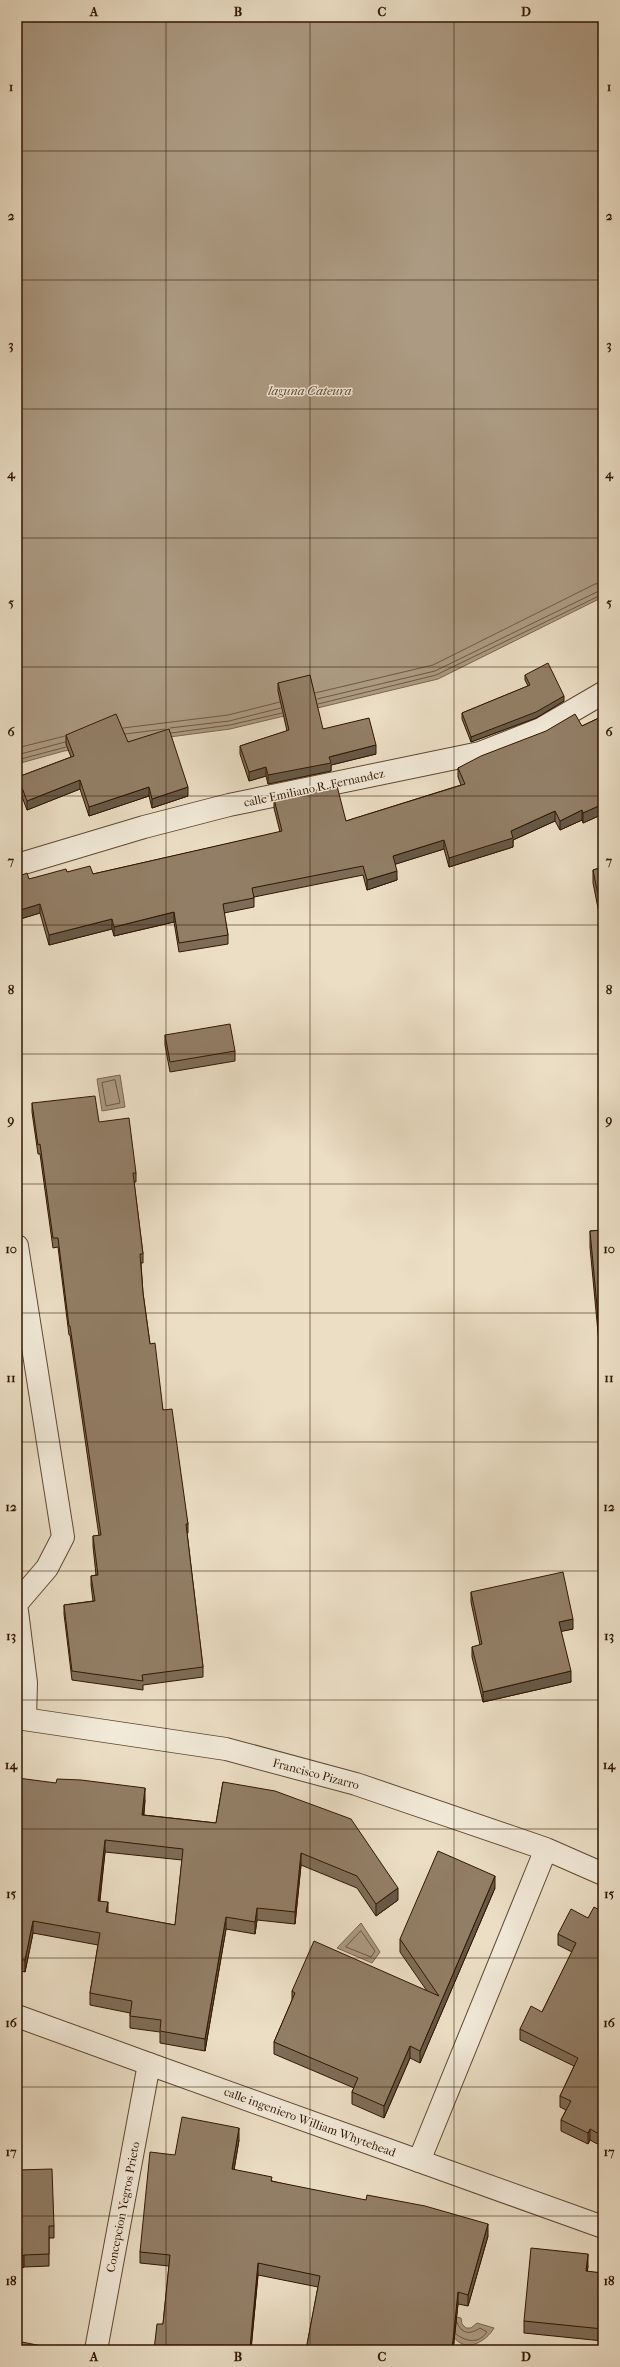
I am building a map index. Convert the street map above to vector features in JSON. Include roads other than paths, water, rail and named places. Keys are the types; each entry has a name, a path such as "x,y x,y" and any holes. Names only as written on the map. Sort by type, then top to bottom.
{"street":[{"name":"calle Emiliano R. Fernandez","path":"17,865 144,827 229,805 480,753 541,728 603,694"},
{"path":"17,1246 63,1537 56,1554 47,1568 17,1603"},
{"path":"17,1611 26,1683 21,1718"},
{"name":"Francisco Pizarro","path":"21,1718 226,1749 356,1784 546,1849 603,1874"},
{"path":"419,2161 546,1849"},
{"name":"calle ingeniero William Whytehead","path":"17,2016 603,2227"},
{"name":"Concepcion Yegros Prieto","path":"96,2350 150,2064"}],"water":[{"name":"laguna Cateura","path":"17,17 603,17 603,597 438,679 230,729 64,751 17,764"},
{"path":"120,1075 125,1107 102,1111 97,1079"},
{"path":"361,1923 380,1952 372,1963 337,1948"},
{"path":"448,2315 461,2318 462,2324 466,2328 471,2328 477,2323 494,2328 486,2338 481,2341 469,2345 463,2344 453,2336 450,2329"}]}
